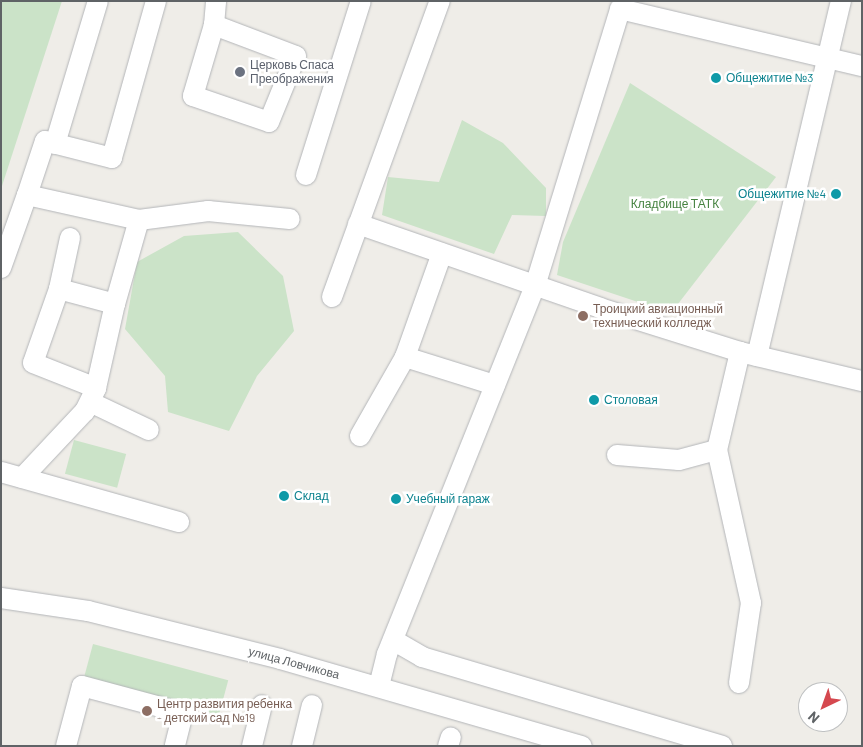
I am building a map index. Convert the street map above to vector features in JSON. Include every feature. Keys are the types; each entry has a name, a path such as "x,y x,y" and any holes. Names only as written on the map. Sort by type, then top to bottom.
{"street":[{"path":"55,144 98,1"},
{"path":"1,268 45,141 112,158 156,1"},
{"path":"214,25 296,56 269,122 194,96 214,25 216,1"},
{"path":"306,175 361,1"},
{"path":"332,297 440,1"},
{"path":"739,683 751,603 717,450 749,354 828,58 841,1"},
{"path":"379,686 393,640 535,286 621,5 862,66"},
{"path":"27,194 139,220 208,211 290,219"},
{"path":"22,478 93,395 115,304 139,220"},
{"path":"358,224 535,286 749,354 862,381"},
{"path":"70,238 59,289 34,363 93,395 149,430"},
{"path":"360,436 405,357 442,253"},
{"path":"59,289 115,304"},
{"path":"405,357 495,385"},
{"path":"617,455 679,460 717,450"},
{"path":"1,472 179,522"},
{"name":"улица Ловчикова","path":"1,598 88,611 379,686 582,746"},
{"path":"393,640 422,657 722,746"},
{"path":"66,746 82,686 183,713 175,746"},
{"path":"252,746 262,705"},
{"path":"302,746 312,705"}],"green space":[{"path":"1,1 62,1 1,189"},
{"name":"Кладбище ТАТК","path":"630,83 776,177 671,313 557,275 563,242"},
{"path":"462,120 503,143 546,188 546,216 512,215 494,254 382,215 388,177 439,182"},
{"path":"238,232 283,276 294,331 257,376 229,431 168,412 165,376 125,329 137,262 184,236"},
{"path":"74,440 126,454 117,488 65,474"},
{"path":"93,644 228,680 219,715 84,679"}],"place":[{"name":"Церковь Спаса Преображения","path":"240,72"},
{"name":"Общежитие №3","path":"716,78"},
{"name":"Общежитие №4","path":"836,194"},
{"name":"Троицкий авиационный технический колледж","path":"583,316"},
{"name":"Столовая","path":"594,400"},
{"name":"Склад","path":"284,496"},
{"name":"Учебный гараж","path":"396,499"},
{"name":"Центр развития ребенка - детский сад №19","path":"147,711"}]}
